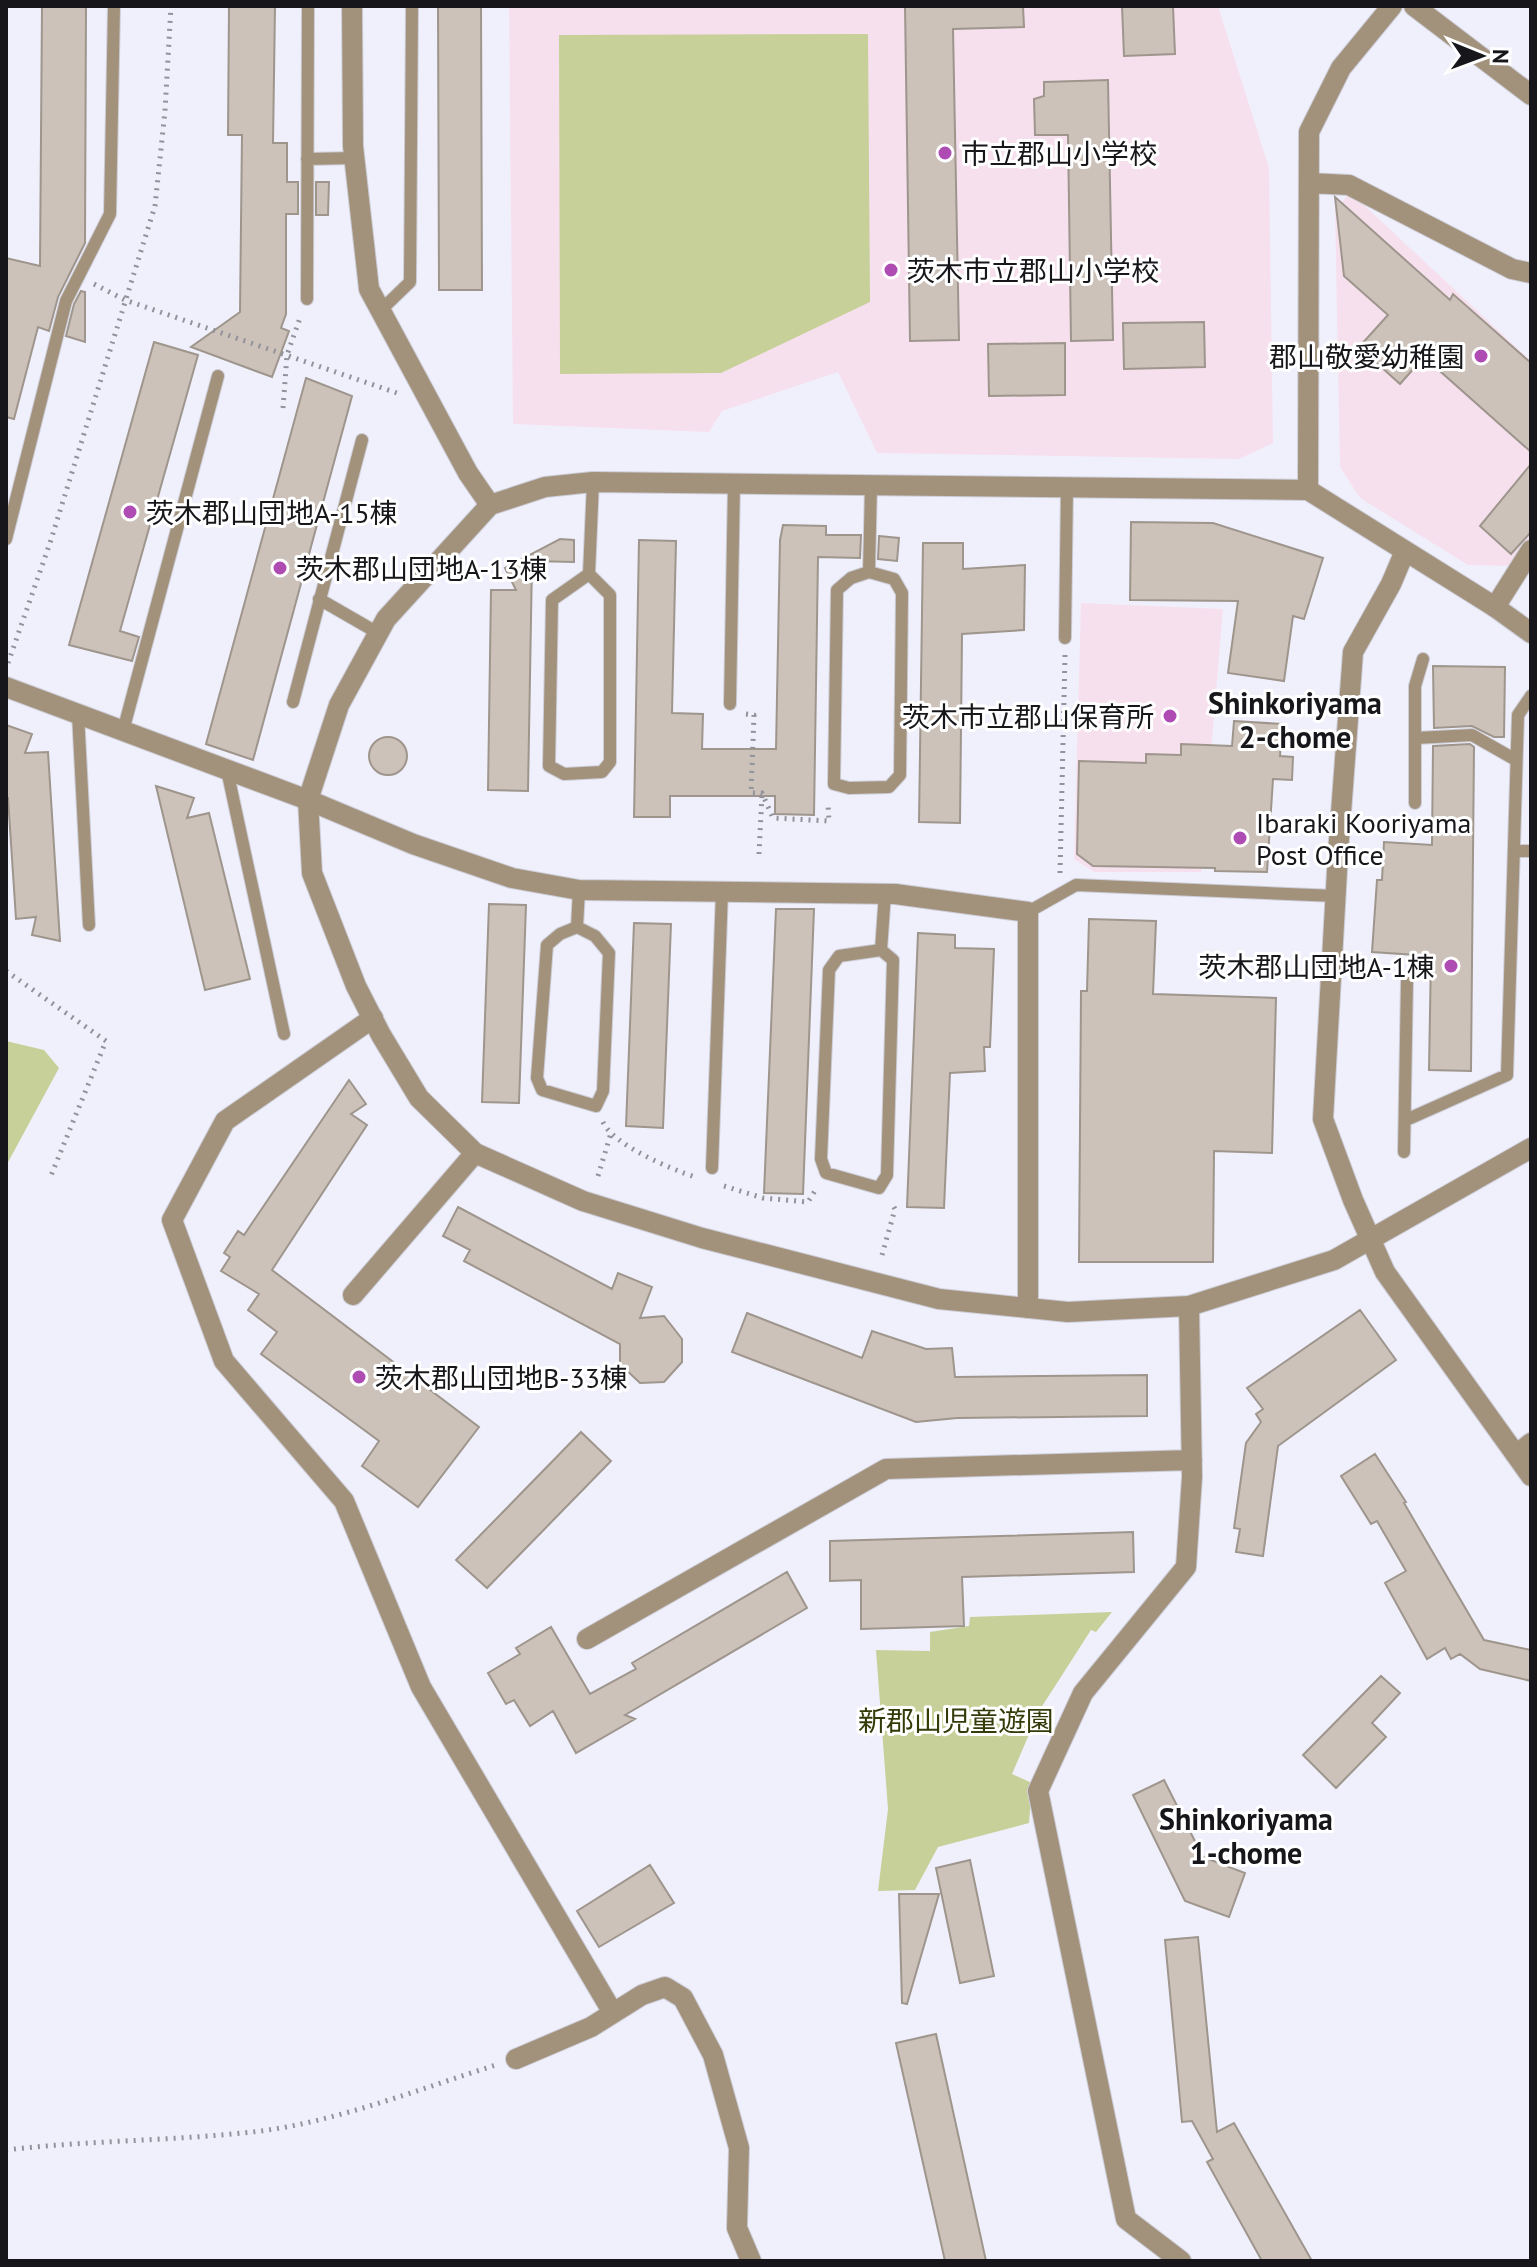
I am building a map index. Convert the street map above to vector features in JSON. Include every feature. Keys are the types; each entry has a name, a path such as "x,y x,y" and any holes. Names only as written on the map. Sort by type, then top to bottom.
{"street":[{"path":"352,6 354,158 369,289 468,473 490,505"},
{"path":"1308,490 1309,132 1341,68 1392,6"},
{"path":"1414,6 1531,95"},
{"path":"1309,183 1349,185 1512,269 1531,273"},
{"path":"1531,633 1495,607 1308,490 593,482 545,487 490,505 386,619 339,705 308,800 312,873 356,986 419,1098 475,1153 583,1201 702,1238 939,1299 1068,1312 1189,1306 1334,1260 1531,1148"},
{"path":"1495,607 1531,550"},
{"path":"1405,551 1391,584 1353,652 1323,1119 1353,1200 1385,1272 1524,1448 1531,1476"},
{"path":"6,687 308,800 413,844 512,878 579,890 885,893 1028,912 1028,1308"},
{"path":"373,1018 225,1121 172,1220 224,1361 344,1501 421,1687 613,2013"},
{"path":"353,1295 475,1153"},
{"path":"1181,2261 1126,2219 1038,1791 1083,1693 1186,1567 1192,1460 1189,1306"},
{"path":"587,1639 886,1469 1192,1460"},
{"path":"516,2059 591,2027 642,1995 665,1987 683,1998 713,2055 739,2148 737,2228 751,2261"}],"lane":[{"path":"6,539 66,301 110,214 114,6"},
{"path":"307,299 308,6"},
{"path":"381,310 410,282 412,6"},
{"path":"307,159 354,158"},
{"path":"123,731 218,376"},
{"path":"293,702 362,440"},
{"path":"589,574 552,600 549,766 564,774 602,772 610,762 610,595 589,574 593,482"},
{"path":"730,704 734,483"},
{"path":"869,572 871,485"},
{"path":"1065,638 1067,487"},
{"path":"869,572 894,579 902,593 900,775 889,787 849,788 834,784 837,590 851,578 869,572"},
{"path":"319,599 378,633"},
{"path":"1415,803 1415,686 1423,659"},
{"path":"1406,1120 1507,1075 1518,715 1531,696"},
{"path":"78,714 89,925"},
{"path":"1416,738 1472,735 1516,760"},
{"path":"227,770 284,1034"},
{"path":"1514,851 1531,851"},
{"path":"1028,912 1076,885 1336,896"},
{"path":"577,927 579,890"},
{"path":"712,1168 722,891"},
{"path":"881,950 885,893"},
{"path":"577,927 595,936 609,953 603,1091 596,1106 542,1090 537,1078 547,945 560,934 577,927"},
{"path":"881,950 893,960 887,1175 879,1188 826,1173 821,1159 829,970 839,956 881,950"},
{"path":"1404,1152 1407,981"}],"path":[{"path":"6,668 50,543 155,206 171,6"},
{"path":"78,277 125,300 432,405"},
{"path":"283,408 287,355 307,299"},
{"path":"1061,893 1059,864 1065,638"},
{"path":"730,704 730,714 754,715 751,793 762,793"},
{"path":"762,793 773,818 829,821 828,797 834,784"},
{"path":"759,854 762,793"},
{"path":"6,971 106,1041 50,1178"},
{"path":"598,1176 611,1133"},
{"path":"882,1255 895,1209"},
{"path":"6,2150 263,2131 333,2115 516,2059"}],"shaded area":[{"name":"茨木市立郡山小学校","path":"509,6 1218,6 1269,168 1273,443 1239,459 877,453 838,372 722,411 709,432 513,424"},
{"path":"1350,192 1531,361 1531,537 1513,566 1468,565 1360,498 1340,467 1335,211"},
{"path":"1081,603 1223,609 1201,872 1094,872 1074,859"}],"green space":[{"path":"868,34 870,302 721,373 560,374 559,35"},
{"path":"6,1041 44,1050 59,1068 6,1166"},
{"name":"新郡山児童遊園","path":"1112,1612 1096,1632 1091,1630 1039,1711 1012,1774 1032,1783 1029,1823 938,1847 915,1890 878,1891 888,1809 876,1650 930,1651 930,1632 969,1626 970,1617"}],"building":[{"path":"42,6 86,6 85,243 58,297 49,331 38,327 14,419 6,417 6,258 40,266"},
{"path":"229,6 275,6 273,143 287,143 287,182 298,182 298,214 286,214 286,314 281,328 289,331 272,377 191,347 240,312 242,135 228,135"},
{"path":"438,6 481,6 482,290 439,290"},
{"path":"905,6 1023,6 1024,27 953,29 959,340 910,341"},
{"path":"1122,6 1173,6 1175,54 1124,56"},
{"path":"1108,80 1113,340 1071,341 1068,135 1035,135 1034,99 1044,96 1044,82"},
{"path":"316,182 329,182 328,215 316,215"},
{"path":"1335,197 1450,300 1453,294 1531,363 1531,452 1424,357 1400,384 1359,347 1388,315 1344,276"},
{"path":"81,291 85,292 85,342 66,336 74,304"},
{"path":"1204,322 1205,367 1124,369 1123,323"},
{"name":"茨木郡山団地A-15棟","path":"154,342 198,355 120,631 139,637 132,661 69,645"},
{"path":"1065,343 1065,395 989,396 988,344"},
{"name":"茨木郡山団地A-13棟","path":"306,378 352,396 253,760 206,744"},
{"path":"1531,464 1531,532 1511,554 1480,526"},
{"path":"1131,522 1213,523 1323,558 1304,619 1293,616 1284,681 1228,673 1238,601 1130,600"},
{"path":"783,525 826,526 826,535 861,535 860,558 818,557 814,815 775,814 775,796 670,796 670,817 634,817 639,540 676,541 672,713 703,714 702,749 776,749 780,540"},
{"path":"879,536 899,538 897,561 878,559"},
{"path":"560,539 574,540 574,562 532,561 528,791 488,790 491,590 516,590 505,568"},
{"path":"923,543 963,543 963,569 1025,565 1024,630 962,634 960,823 919,822"},
{"path":"1433,666 1505,667 1504,737 1494,737 1472,726 1434,728"},
{"path":"1234,721 1282,724 1280,756 1293,757 1292,780 1273,779 1267,872 1093,866 1077,854 1079,761 1146,763 1146,754 1181,755 1181,744 1232,746"},
{"path":"6,725 32,734 25,753 48,752 60,941 32,935 36,917 16,919 6,797"},
{"path":"388,737 401,743 407,756 401,769 388,775 375,769 369,756 375,743"},
{"name":"茨木郡山団地A-1棟","path":"1470,744 1474,747 1471,1071 1429,1070 1431,956 1372,952 1377,880 1382,880 1384,842 1432,845 1433,746"},
{"path":"156,786 194,798 187,818 209,813 250,979 205,990"},
{"path":"489,904 526,905 519,1103 482,1102"},
{"path":"776,909 814,909 803,1194 764,1193"},
{"path":"1089,919 1156,921 1153,994 1276,998 1272,1153 1214,1151 1213,1262 1079,1262 1081,991 1087,991"},
{"path":"634,923 671,924 663,1128 626,1126"},
{"path":"918,933 955,935 955,948 994,949 990,1047 984,1047 985,1071 950,1073 944,1208 907,1207"},
{"path":"349,1080 366,1104 351,1114 367,1125 272,1270 479,1427 418,1507 362,1466 379,1441 261,1354 277,1332 248,1310 259,1294 221,1271 230,1257 224,1253 238,1231 244,1235"},
{"path":"458,1207 612,1289 618,1273 652,1287 640,1318 664,1316 682,1339 682,1362 664,1382 640,1383 620,1364 620,1344 464,1261 470,1250 443,1236"},
{"path":"1360,1310 1396,1360 1278,1446 1263,1556 1236,1552 1240,1529 1234,1528 1246,1443 1261,1422 1256,1414 1263,1409 1247,1388"},
{"path":"747,1313 862,1358 872,1331 926,1349 952,1348 955,1377 1147,1375 1147,1416 957,1418 916,1422 732,1352"},
{"path":"581,1432 611,1461 487,1588 456,1560"},
{"path":"1375,1454 1406,1502 1484,1640 1531,1650 1531,1681 1480,1669 1460,1654 1451,1659 1445,1648 1427,1659 1385,1583 1406,1571 1377,1521 1371,1524 1341,1476"},
{"path":"1133,1532 1134,1572 962,1577 964,1626 861,1629 861,1580 830,1581 830,1541"},
{"path":"787,1572 807,1608 625,1715 635,1719 576,1753 553,1711 530,1726 514,1700 506,1704 488,1673 520,1654 516,1648 551,1627 590,1694 636,1669 632,1663"},
{"path":"1381,1676 1400,1693 1372,1723 1386,1737 1336,1788 1303,1755"},
{"path":"1164,1780 1203,1857 1245,1873 1229,1917 1185,1901 1133,1795"},
{"path":"970,1860 994,1976 960,1983 936,1868"},
{"path":"650,1865 674,1903 599,1947 577,1911"},
{"path":"899,1894 939,1894 907,2004 902,2003"},
{"path":"1198,1937 1217,2132 1234,2123 1312,2261 1262,2261 1207,2162 1213,2159 1192,2121 1182,2122 1165,1940"},
{"path":"936,2034 986,2261 945,2261 896,2043"}],"place":[{"name":"市立郡山小学校","path":"945,153"},
{"name":"茨木市立郡山小学校","path":"891,270"},
{"name":"郡山敬愛幼稚園","path":"1481,356"},
{"name":"茨木郡山団地A-15棟","path":"130,512"},
{"name":"茨木郡山団地A-13棟","path":"280,568"},
{"name":"茨木市立郡山保育所","path":"1170,716"},
{"name":"Ibaraki Kooriyama Post Office","path":"1240,838"},
{"name":"茨木郡山団地A-1棟","path":"1451,966"},
{"name":"茨木郡山団地B-33棟","path":"359,1377"}],"district":[{"name":"Shinkoriyama 2-chome","path":"1295,719"},
{"name":"Shinkoriyama 1-chome","path":"1246,1835"}]}
